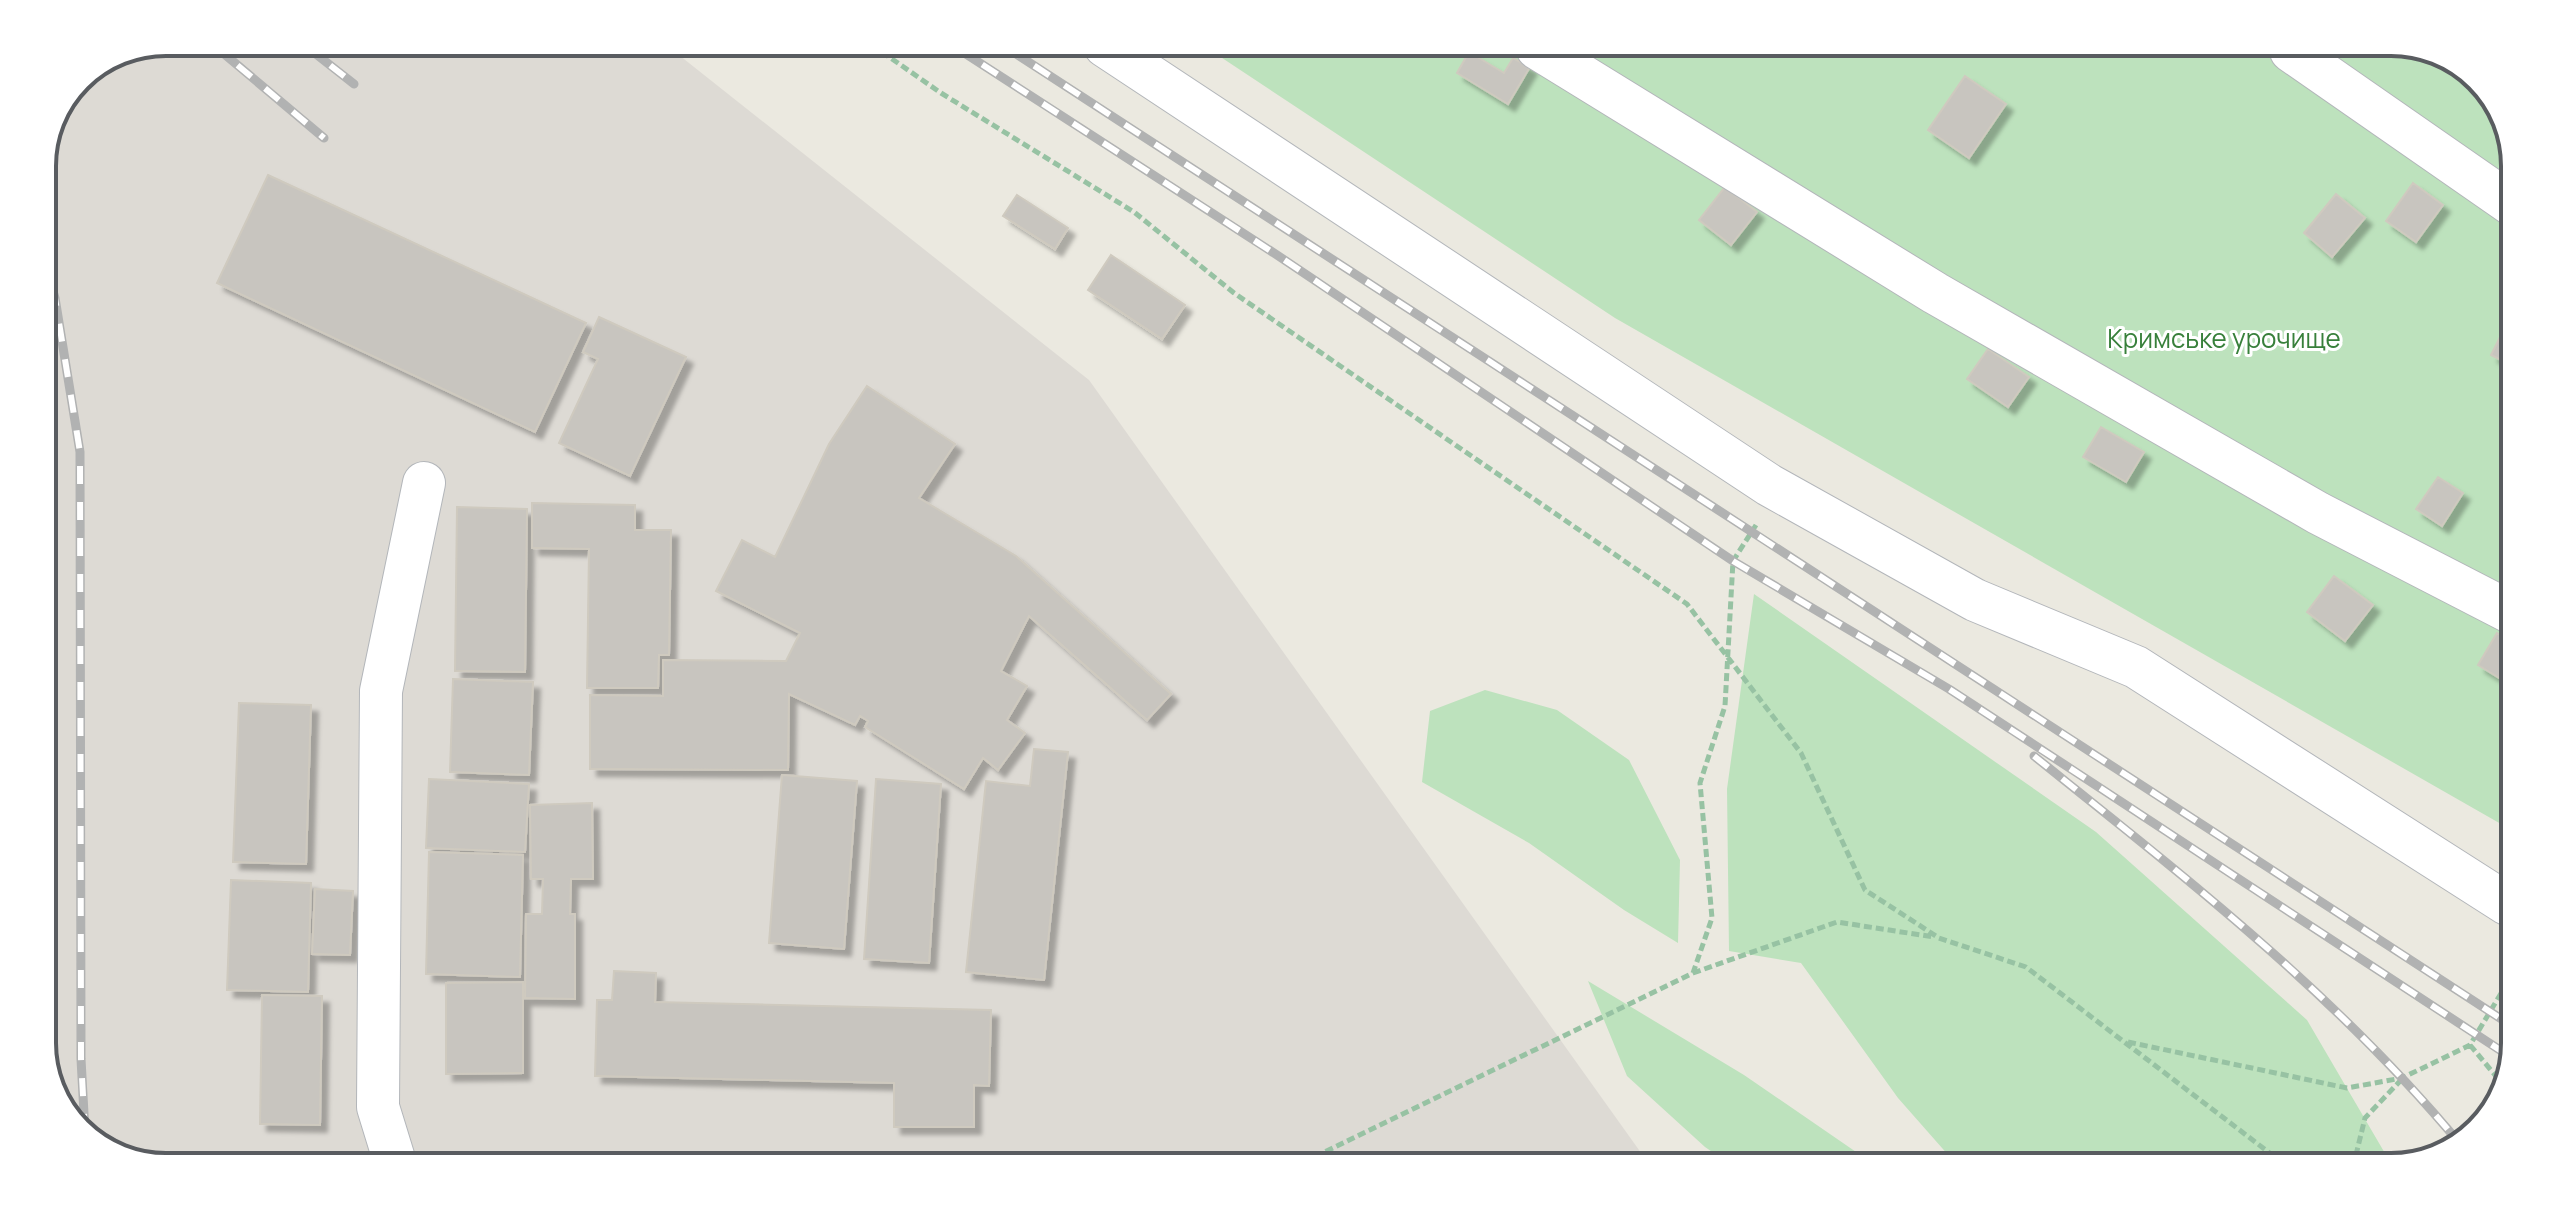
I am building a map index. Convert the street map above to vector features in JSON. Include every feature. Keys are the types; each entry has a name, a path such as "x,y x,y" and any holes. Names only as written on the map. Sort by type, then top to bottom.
{"lane":[{"path":"1120,56 1769,485 1975,600 2136,667 2501,900"},
{"path":"1550,56 1949,301 2318,513 2501,607"},
{"path":"2298,56 2501,197"},
{"path":"392,1153 378,1107 381,691 424,483"}],"path":[{"path":"888,56 941,93 1134,212 1234,293 1687,604 1801,753 1865,890 1939,938"},
{"path":"1693,973 1712,918 1700,783 1725,706 1733,561 1757,524 1769,485"},
{"path":"1323,1153 1693,973 1837,922 1939,938 2026,967 2270,1153"},
{"path":"2123,1041 2347,1088 2402,1078 2470,1045 2501,993"},
{"path":"2470,1045 2496,1076"},
{"path":"2356,1153 2365,1118 2402,1078"}],"shaded area":[{"path":"166,56 680,56 1089,380 1641,1153 166,1153 124,1145 99,1130 79,1110 62,1079 56,1050 56,159 67,117 93,83 124,64"}],"green space":[{"name":"Кримське урочище","path":"1219,56 2391,56 2413,58 2452,74 2474,93 2490,117 2501,159 2501,824 1615,318"},
{"path":"1754,594 2096,832 2307,1020 2385,1153 1946,1153 1898,1098 1801,963 1729,951 1727,789"},
{"path":"1485,690 1557,710 1629,760 1680,860 1678,943 1624,910 1529,843 1422,782 1430,711"},
{"path":"1588,981 1744,1075 1858,1153 1714,1153 1627,1076"}],"building":[{"path":"1467,56 1476,56 1504,73 1513,58 1530,67 1508,104 1457,73"},
{"path":"1965,76 2006,104 1969,158 1928,130"},
{"path":"268,175 586,323 535,432 217,283"},
{"path":"2413,183 2443,205 2416,242 2386,221"},
{"path":"1725,187 1757,212 1731,245 1699,220"},
{"path":"2336,194 2365,218 2332,257 2304,233"},
{"path":"1017,195 1068,228 1055,249 1003,216"},
{"path":"1111,255 1185,305 1162,339 1088,290"},
{"path":"599,317 686,357 630,476 559,443 598,359 583,352"},
{"path":"2501,335 2501,360 2491,355"},
{"path":"1988,349 2029,377 2008,407 1967,379"},
{"path":"867,386 955,444 919,498 1016,556 1171,694 1147,720 1029,616 1001,671 1027,686 1007,720 1025,733 998,770 983,758 964,789 865,727 868,721 860,716 855,725 789,694 788,770 590,769 590,695 663,696 663,660 786,661 800,633 716,591 742,540 775,557 829,444"},
{"path":"2101,427 2144,452 2126,482 2083,457"},
{"path":"2438,477 2463,493 2442,526 2416,509"},
{"path":"532,503 635,505 635,530 671,530 669,655 659,655 658,688 587,688 589,549 532,548"},
{"path":"457,507 527,509 525,672 455,671"},
{"path":"2334,576 2373,605 2345,641 2307,612"},
{"path":"2497,633 2501,635 2501,679 2478,665"},
{"path":"453,679 533,682 529,775 450,772"},
{"path":"239,703 311,705 306,864 233,862"},
{"path":"1034,749 1068,752 1044,980 966,972 986,781 1030,786"},
{"path":"782,775 857,781 844,949 769,943"},
{"path":"429,779 529,784 525,852 426,848"},
{"path":"876,779 941,784 929,963 864,959"},
{"path":"592,803 593,879 571,879 570,914 575,914 575,999 525,998 526,914 542,914 543,879 531,879 530,805"},
{"path":"429,852 523,855 520,977 426,974"},
{"path":"231,880 311,883 308,992 227,990"},
{"path":"315,889 353,891 350,955 312,954"},
{"path":"614,971 656,973 655,1002 991,1010 989,1086 974,1085 974,1127 894,1127 894,1083 595,1076 597,1000 612,1000"},
{"path":"523,982 523,1073 446,1074 446,983"},
{"path":"262,995 322,996 320,1125 260,1124"}],"railway":[{"path":"227,56 324,138"},
{"path":"318,56 354,84"},
{"path":"969,56 1277,255 1733,561 1949,689 2500,1050"},
{"path":"1019,56 2501,1019"},
{"path":"56,304 80,452 81,1059 84,1116"},
{"path":"2034,756 2203,893 2311,988 2413,1090 2452,1135"}]}
